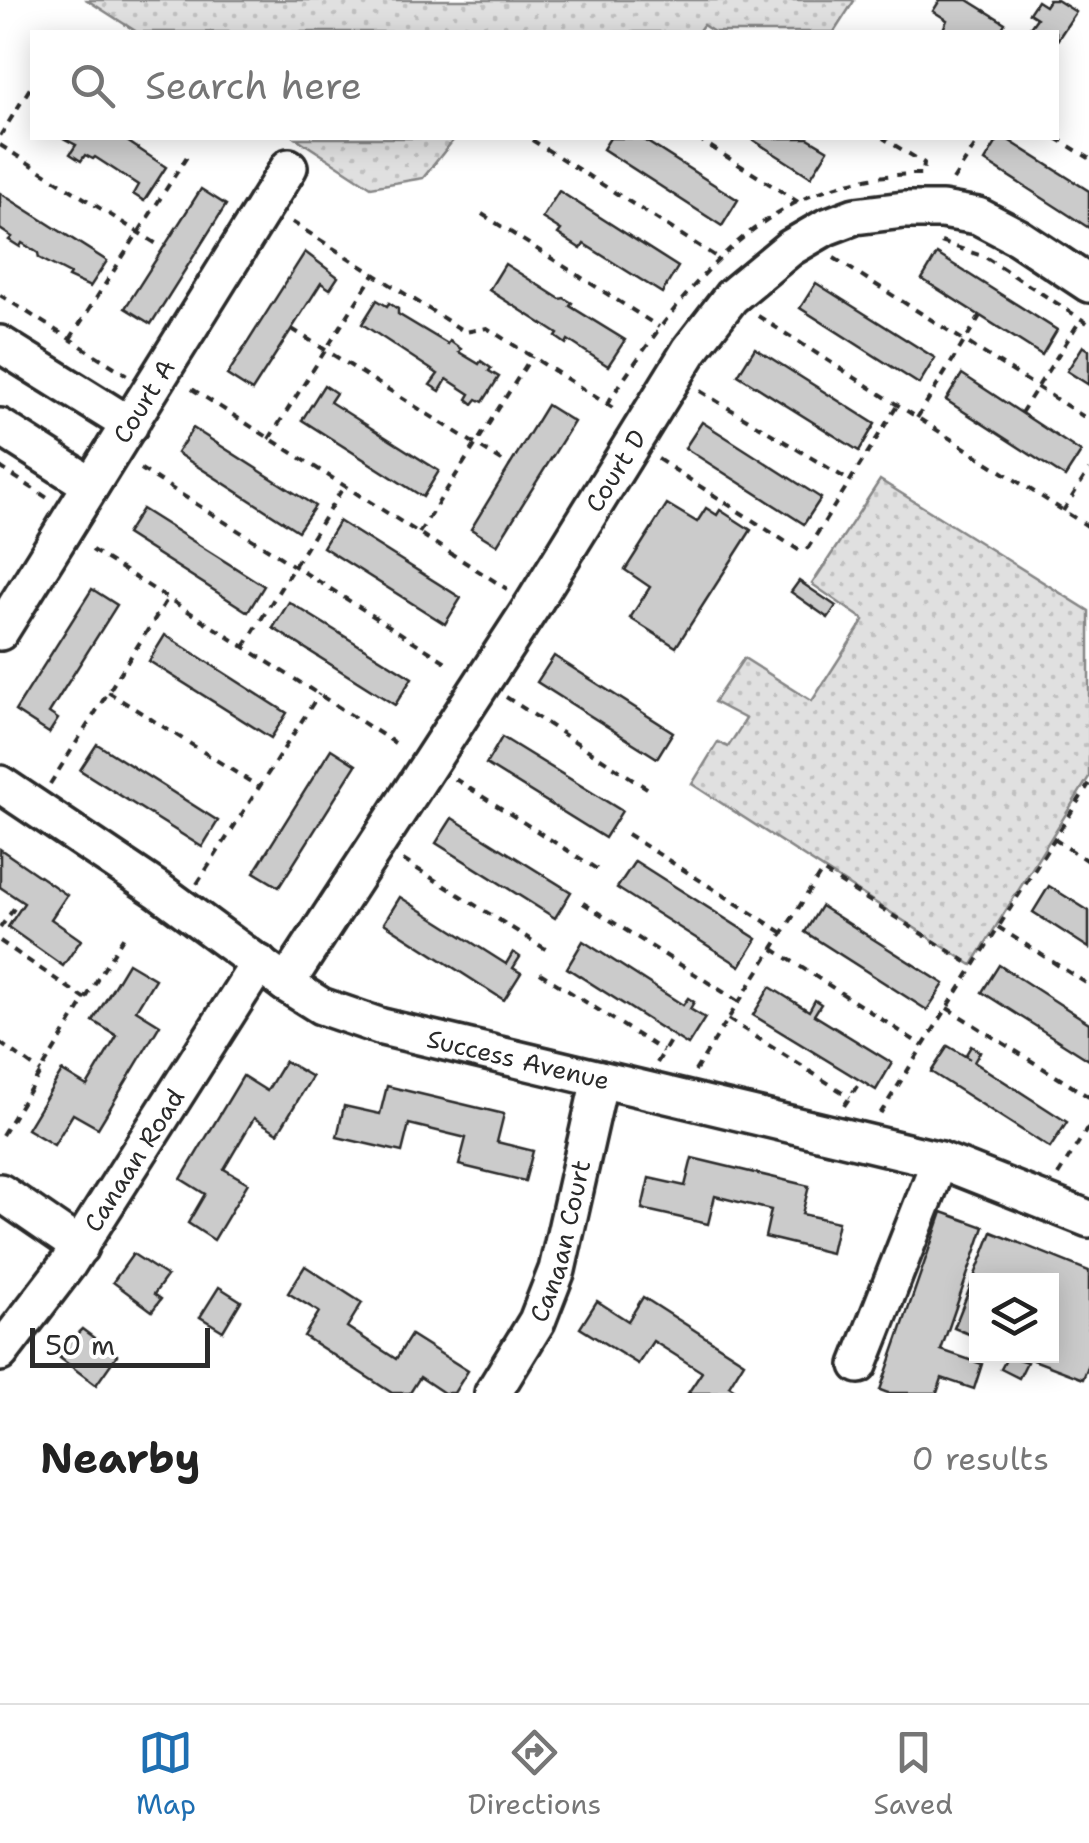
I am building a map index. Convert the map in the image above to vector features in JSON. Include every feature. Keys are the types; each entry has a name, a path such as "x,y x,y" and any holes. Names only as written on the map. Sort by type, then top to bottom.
{"street":[{"name":"Court A","path":"0,632 289,167"},
{"name":"Court D","path":"272,974 532,606 690,350 731,298 790,248 855,216 942,210 978,216 1089,284"},
{"path":"0,344 130,425"},
{"path":"0,427 91,485"},
{"name":"Success Avenue","path":"0,784 321,1006 382,1027 940,1160 1085,1209"},
{"name":"Canaan Road","path":"0,1353 80,1247 272,974"},
{"name":"Canaan Court","path":"493,1393 537,1321 557,1270 600,1080"},
{"path":"859,1365 940,1160"},
{"path":"0,1192 80,1247"}],"path":[{"path":"0,136 30,88"},
{"path":"532,140 719,258"},
{"path":"699,140 798,202"},
{"path":"953,181 979,140"},
{"path":"1059,140 1089,158"},
{"path":"0,145 163,248"},
{"path":"70,339 188,155"},
{"path":"482,214 659,327"},
{"path":"292,222 465,332 487,328 622,415"},
{"path":"935,240 984,257 1089,324"},
{"path":"825,262 834,258 1089,420"},
{"path":"269,438 374,274"},
{"path":"0,295 140,382"},
{"path":"748,325 768,305"},
{"path":"758,316 1089,527"},
{"path":"916,418 980,316"},
{"path":"1021,412 1081,318"},
{"path":"292,329 510,466"},
{"path":"419,534 532,356"},
{"path":"701,382 697,389 850,481"},
{"path":"192,389 512,592"},
{"path":"651,461 654,457 800,551 808,548 897,406"},
{"path":"0,467 61,506"},
{"path":"141,469 446,662"},
{"path":"1064,511 1089,470"},
{"path":"244,647 344,486"},
{"path":"92,550 395,743"},
{"path":"50,785 168,598"},
{"path":"108,692 259,788"},
{"path":"196,886 319,694"},
{"path":"503,696 653,792"},
{"path":"452,777 602,873"},
{"path":"880,1114 1089,784"},
{"path":"627,834 783,932"},
{"path":"1054,839 1089,862"},
{"path":"400,858 552,953"},
{"path":"695,1071 822,871 973,966"},
{"path":"583,904 739,1002"},
{"path":"0,928 15,906"},
{"path":"998,928 1089,984"},
{"path":"2,1136 124,936"},
{"path":"0,940 85,999"},
{"path":"772,949 923,1046"},
{"path":"540,973 664,1051"},
{"path":"947,1008 1089,1097"},
{"path":"728,1019 850,1096"},
{"path":"657,1062 673,1036"},
{"path":"0,1044 41,1072"},
{"path":"844,1106 860,1080"},
{"path":"1058,1174 1089,1126"}],"shaded area":[{"path":"87,0 854,1 835,30 711,30 703,25 699,30 134,30"},
{"path":"299,140 453,140 423,178 371,187"},
{"path":"880,480 1089,611 1089,777 972,965 692,784 718,742 728,747 746,719 714,702 744,658 812,701 864,620 812,584"}],"building":[{"path":"940,0 968,0 1005,23 1001,30 943,30 947,20 933,11"},
{"path":"1049,0 1057,0 1076,12 1059,38 1059,30 1029,29 1037,18 1029,13 1037,1 1045,6"},
{"path":"67,140 127,140 166,167 144,201 133,194 138,185 95,157 85,155 81,161 70,154 76,145"},
{"path":"609,140 644,140 738,200 722,226 603,149"},
{"path":"753,140 811,140 828,150 811,177"},
{"path":"998,140 1008,140 1089,191 1089,228 985,161"},
{"path":"201,189 226,205 151,324 125,308"},
{"path":"559,191 678,267 662,293 584,244 581,249 558,234 561,230 542,218"},
{"path":"0,193 107,261 90,287 68,277 70,274 39,258 38,253 22,243 20,247 9,240 12,237 0,229"},
{"path":"305,252 338,277 330,289 321,283 252,391 227,375"},
{"path":"937,254 1057,330 1042,355 922,279"},
{"path":"505,264 625,340 608,366 568,340 566,344 556,337 558,334 489,290"},
{"path":"816,283 935,358 919,384 800,308"},
{"path":"377,300 387,306 389,303 398,309 398,314 491,368 489,371 499,377 483,402 477,399 473,404 467,399 470,394 447,379 440,391 430,385 438,374 362,324"},
{"path":"1083,346 1089,350 1089,385 1067,371"},
{"path":"755,348 875,424 859,451 738,375"},
{"path":"962,374 1081,452 1065,477 946,400"},
{"path":"324,385 336,393 330,402 439,471 423,497 302,420"},
{"path":"547,405 574,422 497,545 471,529"},
{"path":"702,422 821,498 804,524 685,448"},
{"path":"193,428 315,506 298,531 177,453"},
{"path":"667,504 697,522 706,508 717,515 720,510 751,530 676,647 630,618 650,587 625,570"},
{"path":"142,509 264,586 248,612 126,534"},
{"path":"339,521 461,598 445,624 323,547"},
{"path":"799,581 836,606 828,618 791,592"},
{"path":"92,589 117,605 49,713 58,719 49,733 15,711"},
{"path":"289,602 412,678 395,705 273,628"},
{"path":"165,635 287,713 271,738 149,661"},
{"path":"554,656 673,732 657,758 537,682"},
{"path":"502,737 622,811 605,838 486,764"},
{"path":"97,744 218,821 202,847 80,770"},
{"path":"331,749 356,765 279,887 254,872"},
{"path":"452,818 571,892 555,918 436,843"},
{"path":"0,849 67,895 51,919 81,940 63,966 8,927 24,903 0,887"},
{"path":"635,861 757,939 740,966 617,888"},
{"path":"1049,886 1089,911 1089,948 1033,912"},
{"path":"400,897 506,964 513,952 520,957 513,968 521,973 504,1000 384,923"},
{"path":"821,906 944,984 927,1010 805,932"},
{"path":"583,941 683,1005 688,998 694,1002 690,1009 705,1018 688,1045 567,968"},
{"path":"128,963 155,979 136,1010 160,1025 98,1128 73,1114 54,1145 27,1129 62,1071 87,1086 117,1036 93,1021"},
{"path":"999,965 1089,1023 1089,1060 982,992"},
{"path":"770,987 809,1011 815,1000 821,1004 814,1015 892,1063 876,1090 753,1015"},
{"path":"948,1046 970,1059 965,1056 971,1046 980,1052 974,1062 1067,1122 1050,1148 931,1072"},
{"path":"285,1061 312,1077 278,1133 254,1118 224,1169 248,1183 214,1240 188,1223 205,1194 181,1179 243,1076 267,1091"},
{"path":"387,1086 504,1114 497,1142 533,1151 525,1181 459,1165 466,1138 409,1124 402,1152 337,1137 344,1106 380,1114"},
{"path":"692,1158 809,1186 802,1214 838,1222 831,1253 765,1237 771,1210 715,1196 708,1224 642,1209 649,1178 685,1186"},
{"path":"942,1212 984,1227 941,1350 969,1360 969,1363 982,1364 974,1389 942,1378 937,1393 880,1390"},
{"path":"992,1232 1089,1271 1089,1364 1083,1379 1041,1363 1059,1363 1059,1273 976,1273"},
{"path":"133,1254 167,1276 154,1294 161,1299 152,1311 113,1282"},
{"path":"305,1266 362,1303 347,1327 396,1359 411,1335 468,1371 454,1393 444,1393 420,1377 410,1393 392,1393 304,1336 319,1312 288,1293"},
{"path":"219,1287 241,1301 223,1331 200,1317"},
{"path":"969,1290 969,1334 954,1328"},
{"path":"643,1297 744,1362 729,1386 740,1393 688,1393 702,1372 653,1341 638,1364 580,1328 597,1301 628,1321"},
{"path":"82,1329 117,1355 96,1385 60,1358 68,1348 64,1346"},
{"path":"1004,1363 1026,1363 1019,1378 1001,1369"}]}
